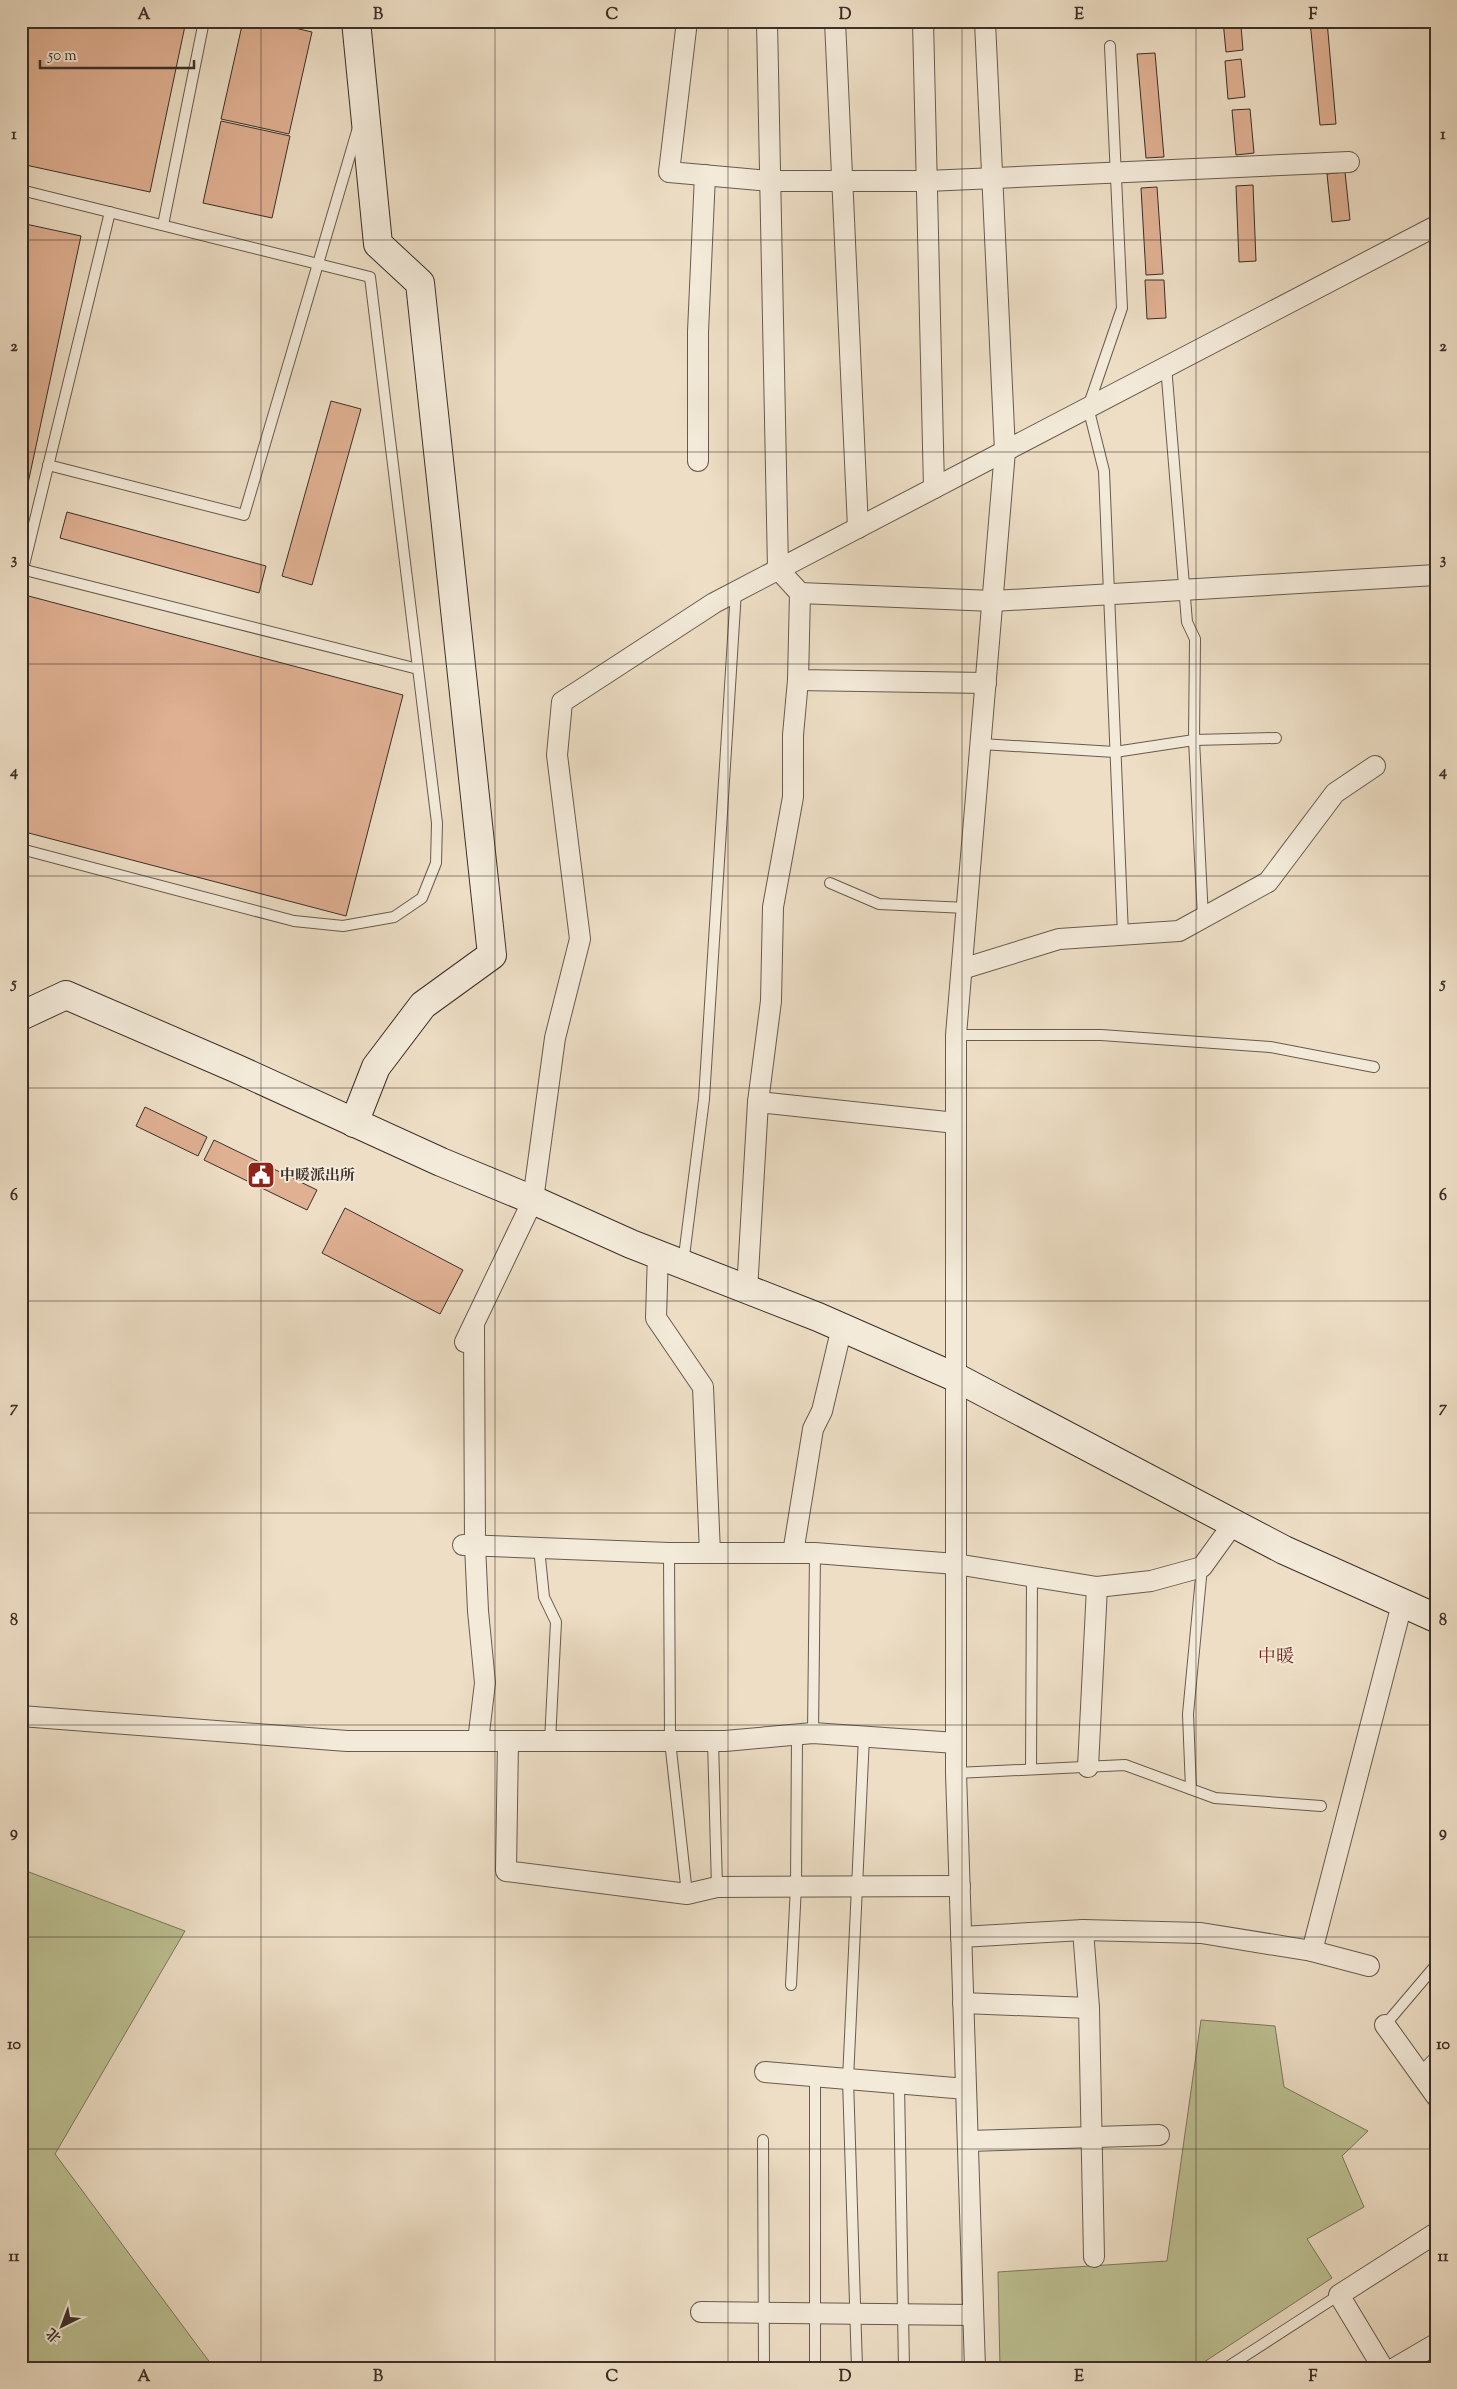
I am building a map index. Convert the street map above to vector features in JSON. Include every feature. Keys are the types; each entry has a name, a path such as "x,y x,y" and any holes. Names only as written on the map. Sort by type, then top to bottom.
{"street":[{"path":"354,1123 376,1067 423,1005 492,955 420,283 378,244 356,21"},
{"path":"687,21 669,172 770,181 927,181 992,176 1349,162"},
{"path":"747,1291 758,1102 771,1001 773,908 793,797 793,735 798,680 800,593 778,569 767,21"},
{"path":"835,21 858,528"},
{"path":"923,21 934,488"},
{"path":"975,2368 956,1773 956,1035 1005,451 985,21"},
{"path":"698,462 698,332 705,175"},
{"path":"465,1342 533,1200 555,1038 580,939 557,755 562,702 705,608 736,591 1436,226"},
{"path":"800,593 993,602 1436,575"},
{"path":"798,680 986,683"},
{"path":"962,968 1059,939 1179,931 1268,882 1335,793 1375,766"},
{"path":"26,1010 66,995 441,1162 533,1200 631,1244 842,1328 957,1378 1284,1550 1436,1618"},
{"path":"758,1102 956,1123"},
{"path":"658,1254 656,1318 703,1387 710,1553"},
{"path":"474,1323 469,1545 485,1683 478,1741"},
{"path":"793,1553 813,1429 822,1411 842,1328"},
{"path":"469,1545 669,1553 814,1553 956,1564 1097,1587 1151,1581 1202,1567 1233,1524"},
{"path":"1088,1767 1097,1587"},
{"path":"1312,1952 1402,1604"},
{"path":"21,1716 347,1740 713,1741 805,1734 956,1743"},
{"path":"508,1741 506,1871 687,1894 717,1887 960,1886"},
{"path":"1083,1930 1089,2008 1094,2257"},
{"path":"961,1937 1083,1930 1201,1933 1312,1952 1369,1966"},
{"path":"963,2003 1089,2008"},
{"path":"1385,2025 1436,2096"},
{"path":"765,2072 966,2089"},
{"path":"968,2142 1159,2135"},
{"path":"1383,2368 1339,2295 1436,2234"},
{"path":"702,2312 973,2315"},
{"path":"1395,2368 1436,2344"}],"lane":[{"path":"163,225 204,21"},
{"path":"1110,46 1122,308 1088,407 1104,471 1124,935"},
{"path":"48,465 244,516 316,263 364,107"},
{"path":"21,190 370,277 437,823 436,863 422,898 394,917 343,926 294,921 21,849"},
{"path":"110,212 22,569 418,669"},
{"path":"1166,366 1186,589 1187,622 1195,639 1194,740 1203,918"},
{"path":"683,1265 704,1099 736,591"},
{"path":"981,744 1115,752 1194,740 1276,738"},
{"path":"830,882 879,904 967,908"},
{"path":"956,1035 1101,1035 1270,1047 1374,1067"},
{"path":"539,1548 544,1597 556,1622 550,1741"},
{"path":"669,1553 670,1741 687,1894"},
{"path":"791,1985 814,1553"},
{"path":"1190,1789 1188,1714 1202,1567"},
{"path":"1031,1769 1032,1576"},
{"path":"857,2368 848,2079 864,1737"},
{"path":"713,1741 717,1887"},
{"path":"956,1773 1126,1765 1215,1798 1321,1806"},
{"path":"1385,2025 1436,1965"},
{"path":"1420,2073 1436,2056"},
{"path":"815,2076 815,2368"},
{"path":"899,2084 904,2368"},
{"path":"763,2140 764,2368"},
{"path":"1226,2368 1339,2295"}],"green space":[{"path":"21,1869 185,1931 55,2154 214,2368 21,2368"},
{"path":"1201,2020 1275,2026 1284,2087 1368,2131 1342,2156 1364,2207 1307,2239 1332,2278 1195,2368 1000,2368 998,2272 1167,2261"}],"building":[{"path":"21,21 186,21 150,192 21,164"},
{"path":"243,21 264,21 312,32 289,134 221,119"},
{"path":"1223,21 1232,21 1233,26 1241,26 1243,50 1226,52"},
{"path":"1310,21 1327,21 1336,124 1320,125"},
{"path":"1155,53 1164,157 1146,158 1137,54"},
{"path":"1241,59 1245,97 1228,99 1225,61"},
{"path":"1250,109 1254,153 1236,155 1232,110"},
{"path":"221,121 290,136 272,218 203,203"},
{"path":"1345,172 1350,220 1332,222 1327,174"},
{"path":"1253,185 1256,261 1239,262 1236,186"},
{"path":"1157,187 1163,274 1146,275 1141,188"},
{"path":"21,223 81,236 21,516"},
{"path":"1145,280 1164,280 1166,318 1147,319"},
{"path":"331,401 361,409 312,585 282,576"},
{"path":"67,512 266,566 259,593 60,538"},
{"path":"21,594 403,695 346,916 21,831"},
{"path":"145,1107 207,1137 198,1156 136,1126"},
{"name":"中暖派出所","path":"214,1140 317,1190 307,1210 204,1160"},
{"path":"345,1208 463,1270 440,1314 322,1253"}],"place":[{"name":"中暖派出所","path":"261,1175"}],"district":[{"name":"中暖","path":"1276,1656"}]}
